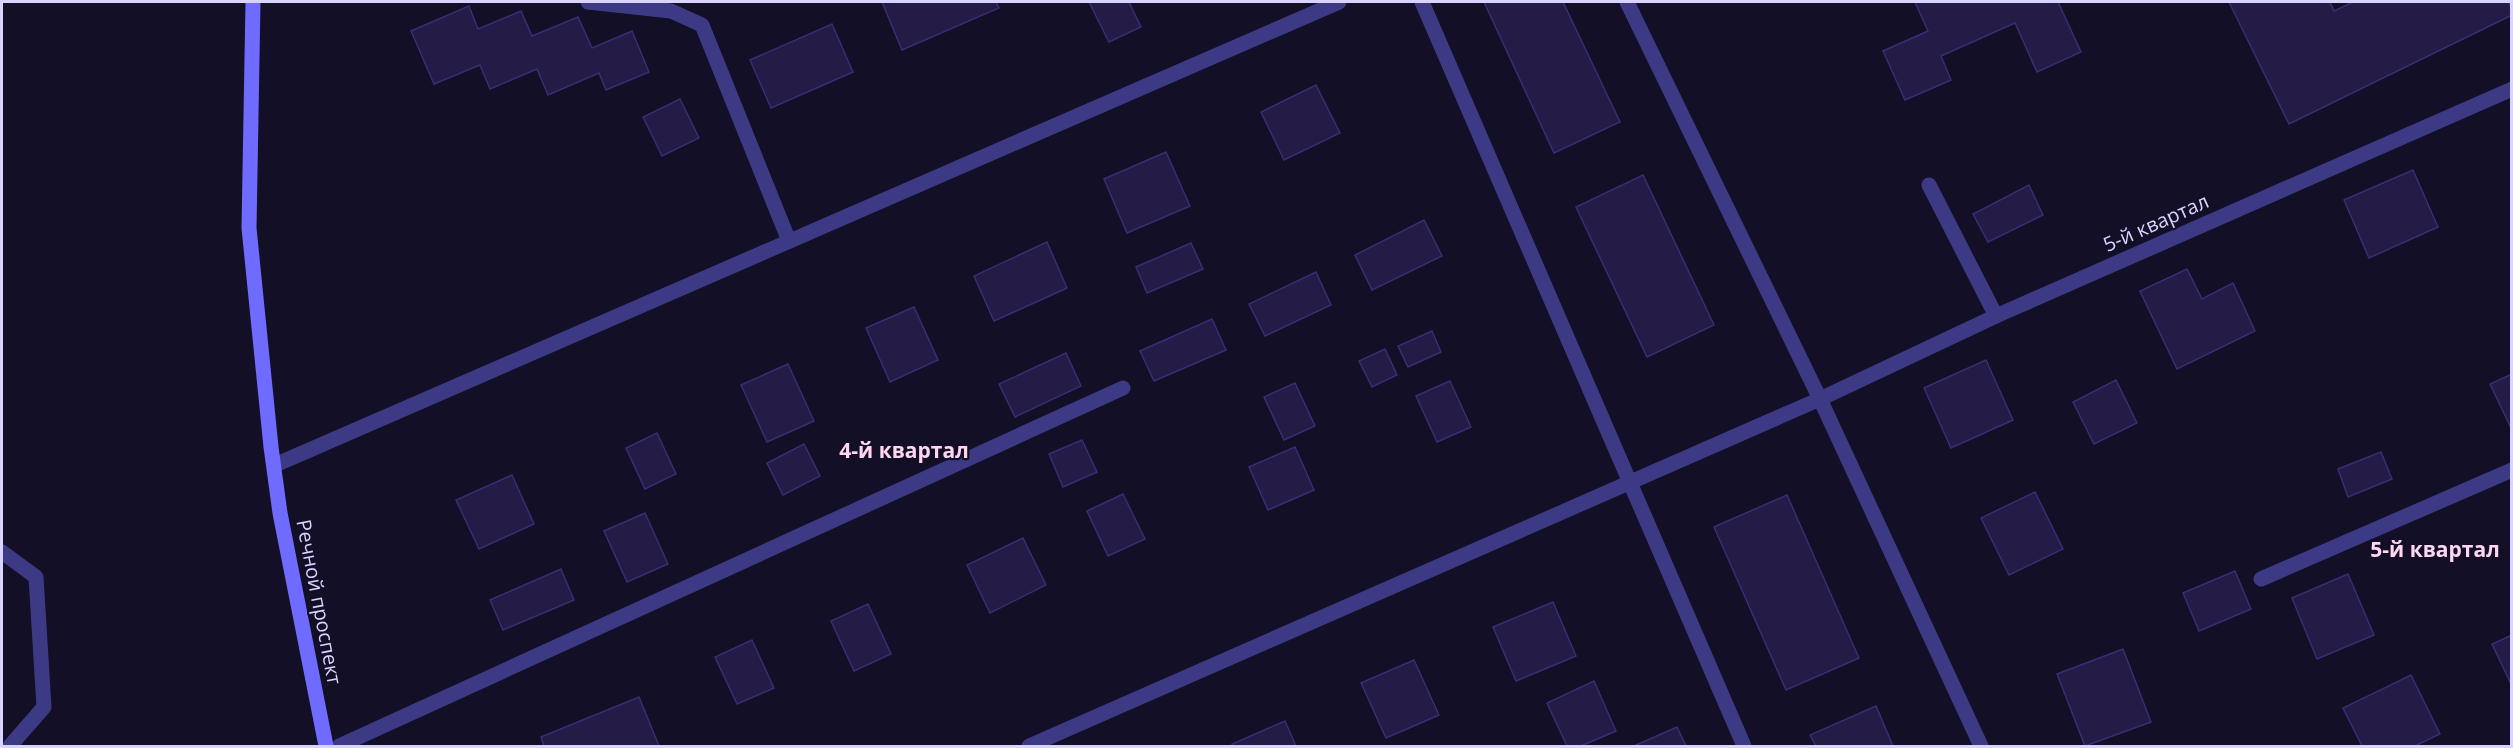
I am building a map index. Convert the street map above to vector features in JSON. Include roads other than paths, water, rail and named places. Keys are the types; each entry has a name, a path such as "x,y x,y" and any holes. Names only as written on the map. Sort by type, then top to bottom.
{"street":[{"name":"Речной проспект","path":"253,2 249,228 271,447 280,513 326,747"},
{"path":"588,2 671,10 702,25 789,241"},
{"path":"275,465 1339,2"},
{"path":"1422,2 1744,747"},
{"path":"1627,2 1820,399 1982,747"},
{"name":"5-й квартал","path":"1029,747 1820,399 1996,316 2511,89"},
{"path":"1929,185 1996,316"},
{"path":"339,747 1123,388"},
{"path":"2261,579 2511,470"},
{"path":"2,552 36,578 44,707 10,747"}],"district":[{"name":"4-й квартал","path":"904,451"},
{"name":"5-й квартал","path":"2435,550"}]}
